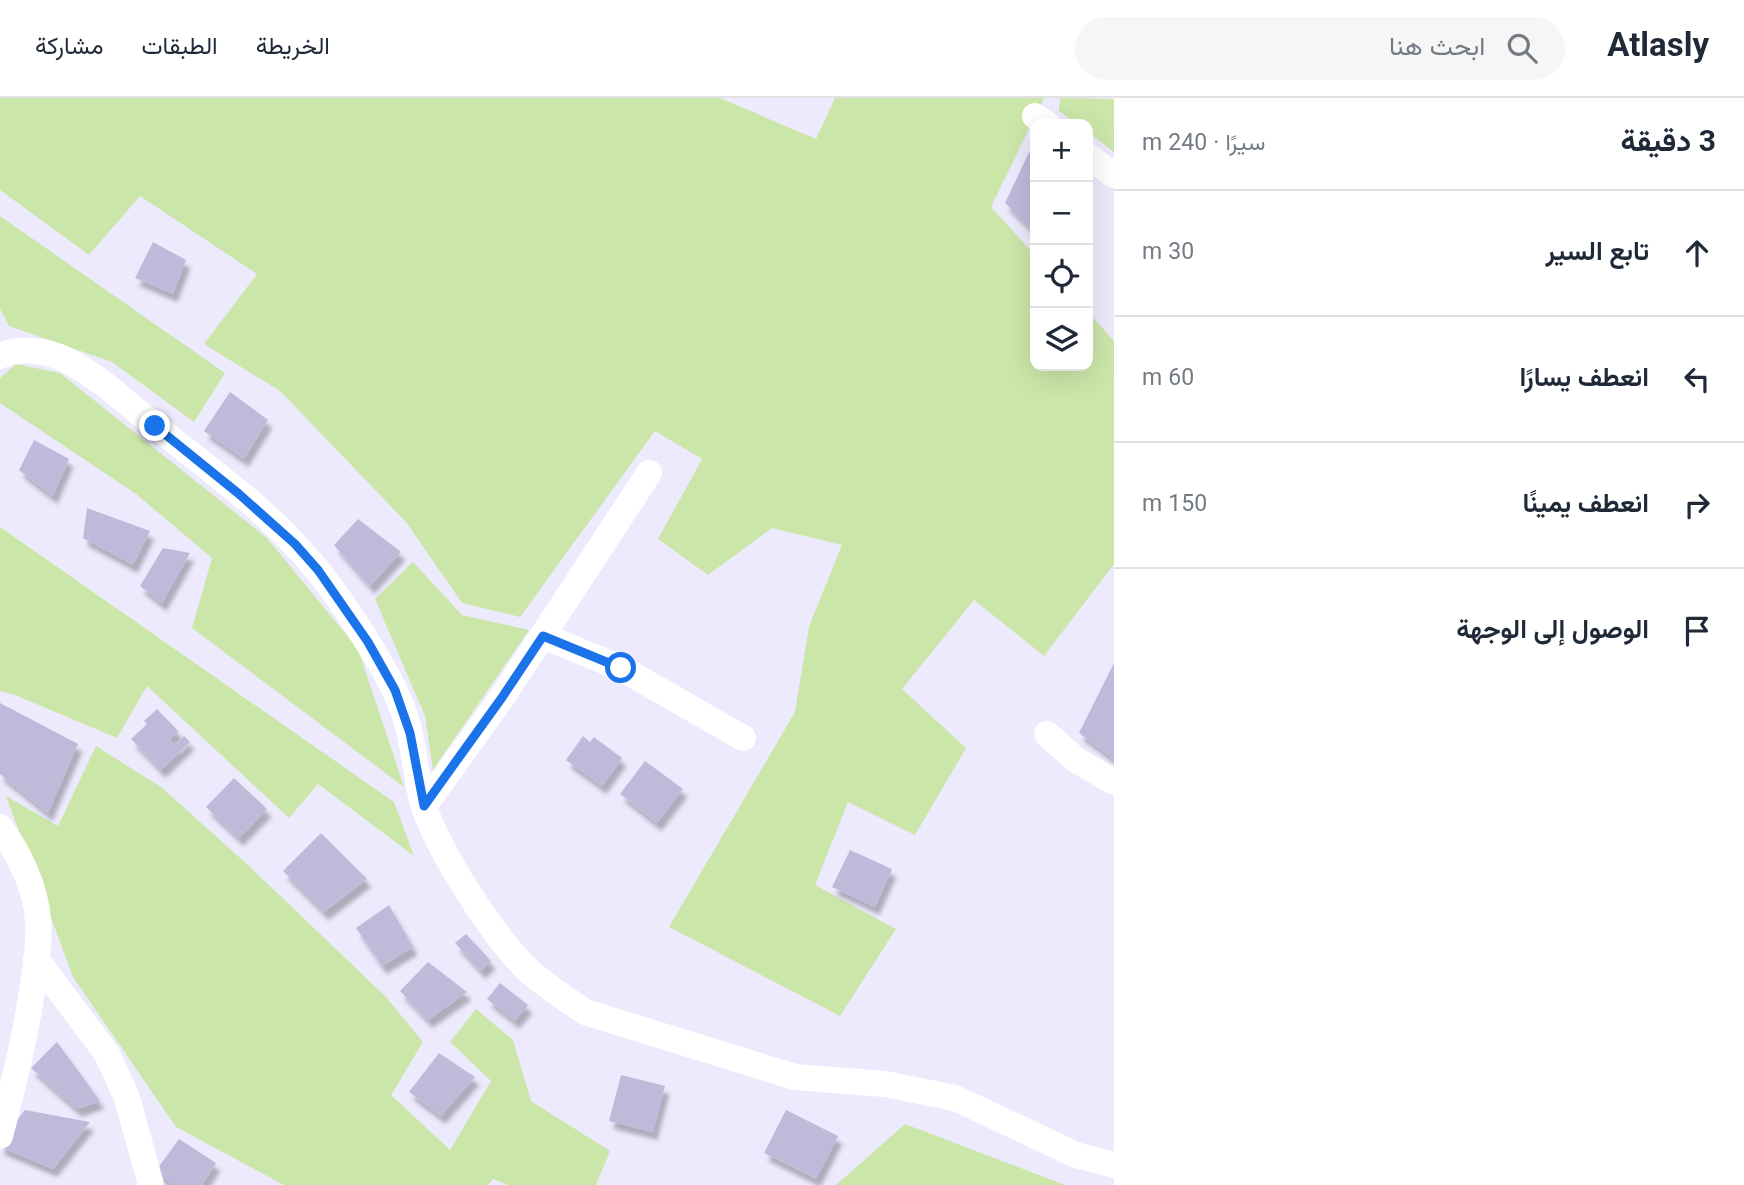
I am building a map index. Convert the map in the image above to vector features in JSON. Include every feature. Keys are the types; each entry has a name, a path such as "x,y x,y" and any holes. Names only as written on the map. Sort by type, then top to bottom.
{"street":[{"path":"1093,160 1114,176"},
{"path":"1,354 22,350 65,359 107,386 239,494 295,544 318,570 354,621 395,690 410,733 424,806 436,835 463,883 528,970 585,1012 795,1077 885,1084 955,1097 1076,1155 1114,1166"},
{"path":"424,806 503,696 649,472"},
{"path":"543,636 621,668 743,738"},
{"path":"1047,734 1076,760 1114,782"},
{"path":"0,827 30,882 38,919 36,959 27,1024 0,1136"},
{"path":"36,959 107,1054 127,1098 150,1185"}],"green space":[{"path":"0,98 720,98 816,139 835,98 1044,98 1034,119 1030,119 1030,127 991,207 1030,250 1030,371 1093,371 1093,318 1114,341 1114,564 1044,656 974,600 902,689 966,748 915,835 848,802 815,885 896,929 840,1016 669,927 795,712 809,626 842,545 772,528 708,575 658,539 702,459 655,431 520,617 462,603 406,522 280,391 204,344 257,274 140,196 89,255 0,190"},
{"path":"1060,98 1114,99 1114,152 1093,136 1093,119 1070,119 1059,111"},
{"path":"0,216 225,373 194,422 112,362 9,326 0,309"},
{"path":"16,364 60,373 267,538 358,649 404,787 192,628 212,558 136,494 0,403 0,378"},
{"path":"0,527 394,802 414,856 318,784 289,818 147,686 117,738 0,691"},
{"path":"413,562 462,615 529,630 433,770 425,716 375,599"},
{"path":"96,746 161,787 248,865 386,997 423,1042 391,1095 450,1150 491,1081 450,1042 476,1009 513,1040 531,1101 610,1151 596,1185 508,1185 493,1179 488,1185 284,1185 176,1127 73,977 6,796 58,826"},
{"path":"905,1124 1065,1185 836,1185"}],"building":[{"path":"1030,150 1030,227 1005,203"},
{"path":"153,242 186,260 173,294 135,278"},
{"path":"230,392 268,420 244,459 204,431"},
{"path":"34,440 69,459 53,496 19,470"},
{"path":"87,508 150,531 133,565 83,538"},
{"path":"358,519 401,552 370,586 334,545"},
{"path":"163,548 190,553 162,603 140,586"},
{"path":"1114,663 1114,759 1079,733"},
{"path":"0,703 78,744 48,813 0,774"},
{"path":"157,709 178,731 170,739 175,745 184,736 190,742 161,770 131,739 147,724 144,721"},
{"path":"583,736 590,742 594,737 622,758 602,786 566,760"},
{"path":"645,761 683,789 657,823 620,794"},
{"path":"234,778 267,809 239,838 206,807"},
{"path":"321,833 367,879 324,912 283,871"},
{"path":"850,850 892,869 875,907 832,887"},
{"path":"389,905 413,947 382,966 356,928"},
{"path":"466,934 491,961 481,971 455,943"},
{"path":"428,962 467,992 428,1020 400,991"},
{"path":"500,983 528,1005 515,1021 487,999"},
{"path":"57,1042 100,1101 77,1109 31,1068"},
{"path":"439,1053 475,1077 441,1116 409,1092"},
{"path":"621,1075 665,1086 653,1132 609,1121"},
{"path":"25,1110 90,1122 53,1169 0,1147 0,1142"},
{"path":"786,1110 838,1136 816,1179 764,1153"},
{"path":"179,1139 216,1163 202,1185 174,1185 155,1172"}],"route":[{"path":"155,426 239,494 295,544 318,570 368,642 395,690 410,733 424,806 543,636 621,668"}]}
